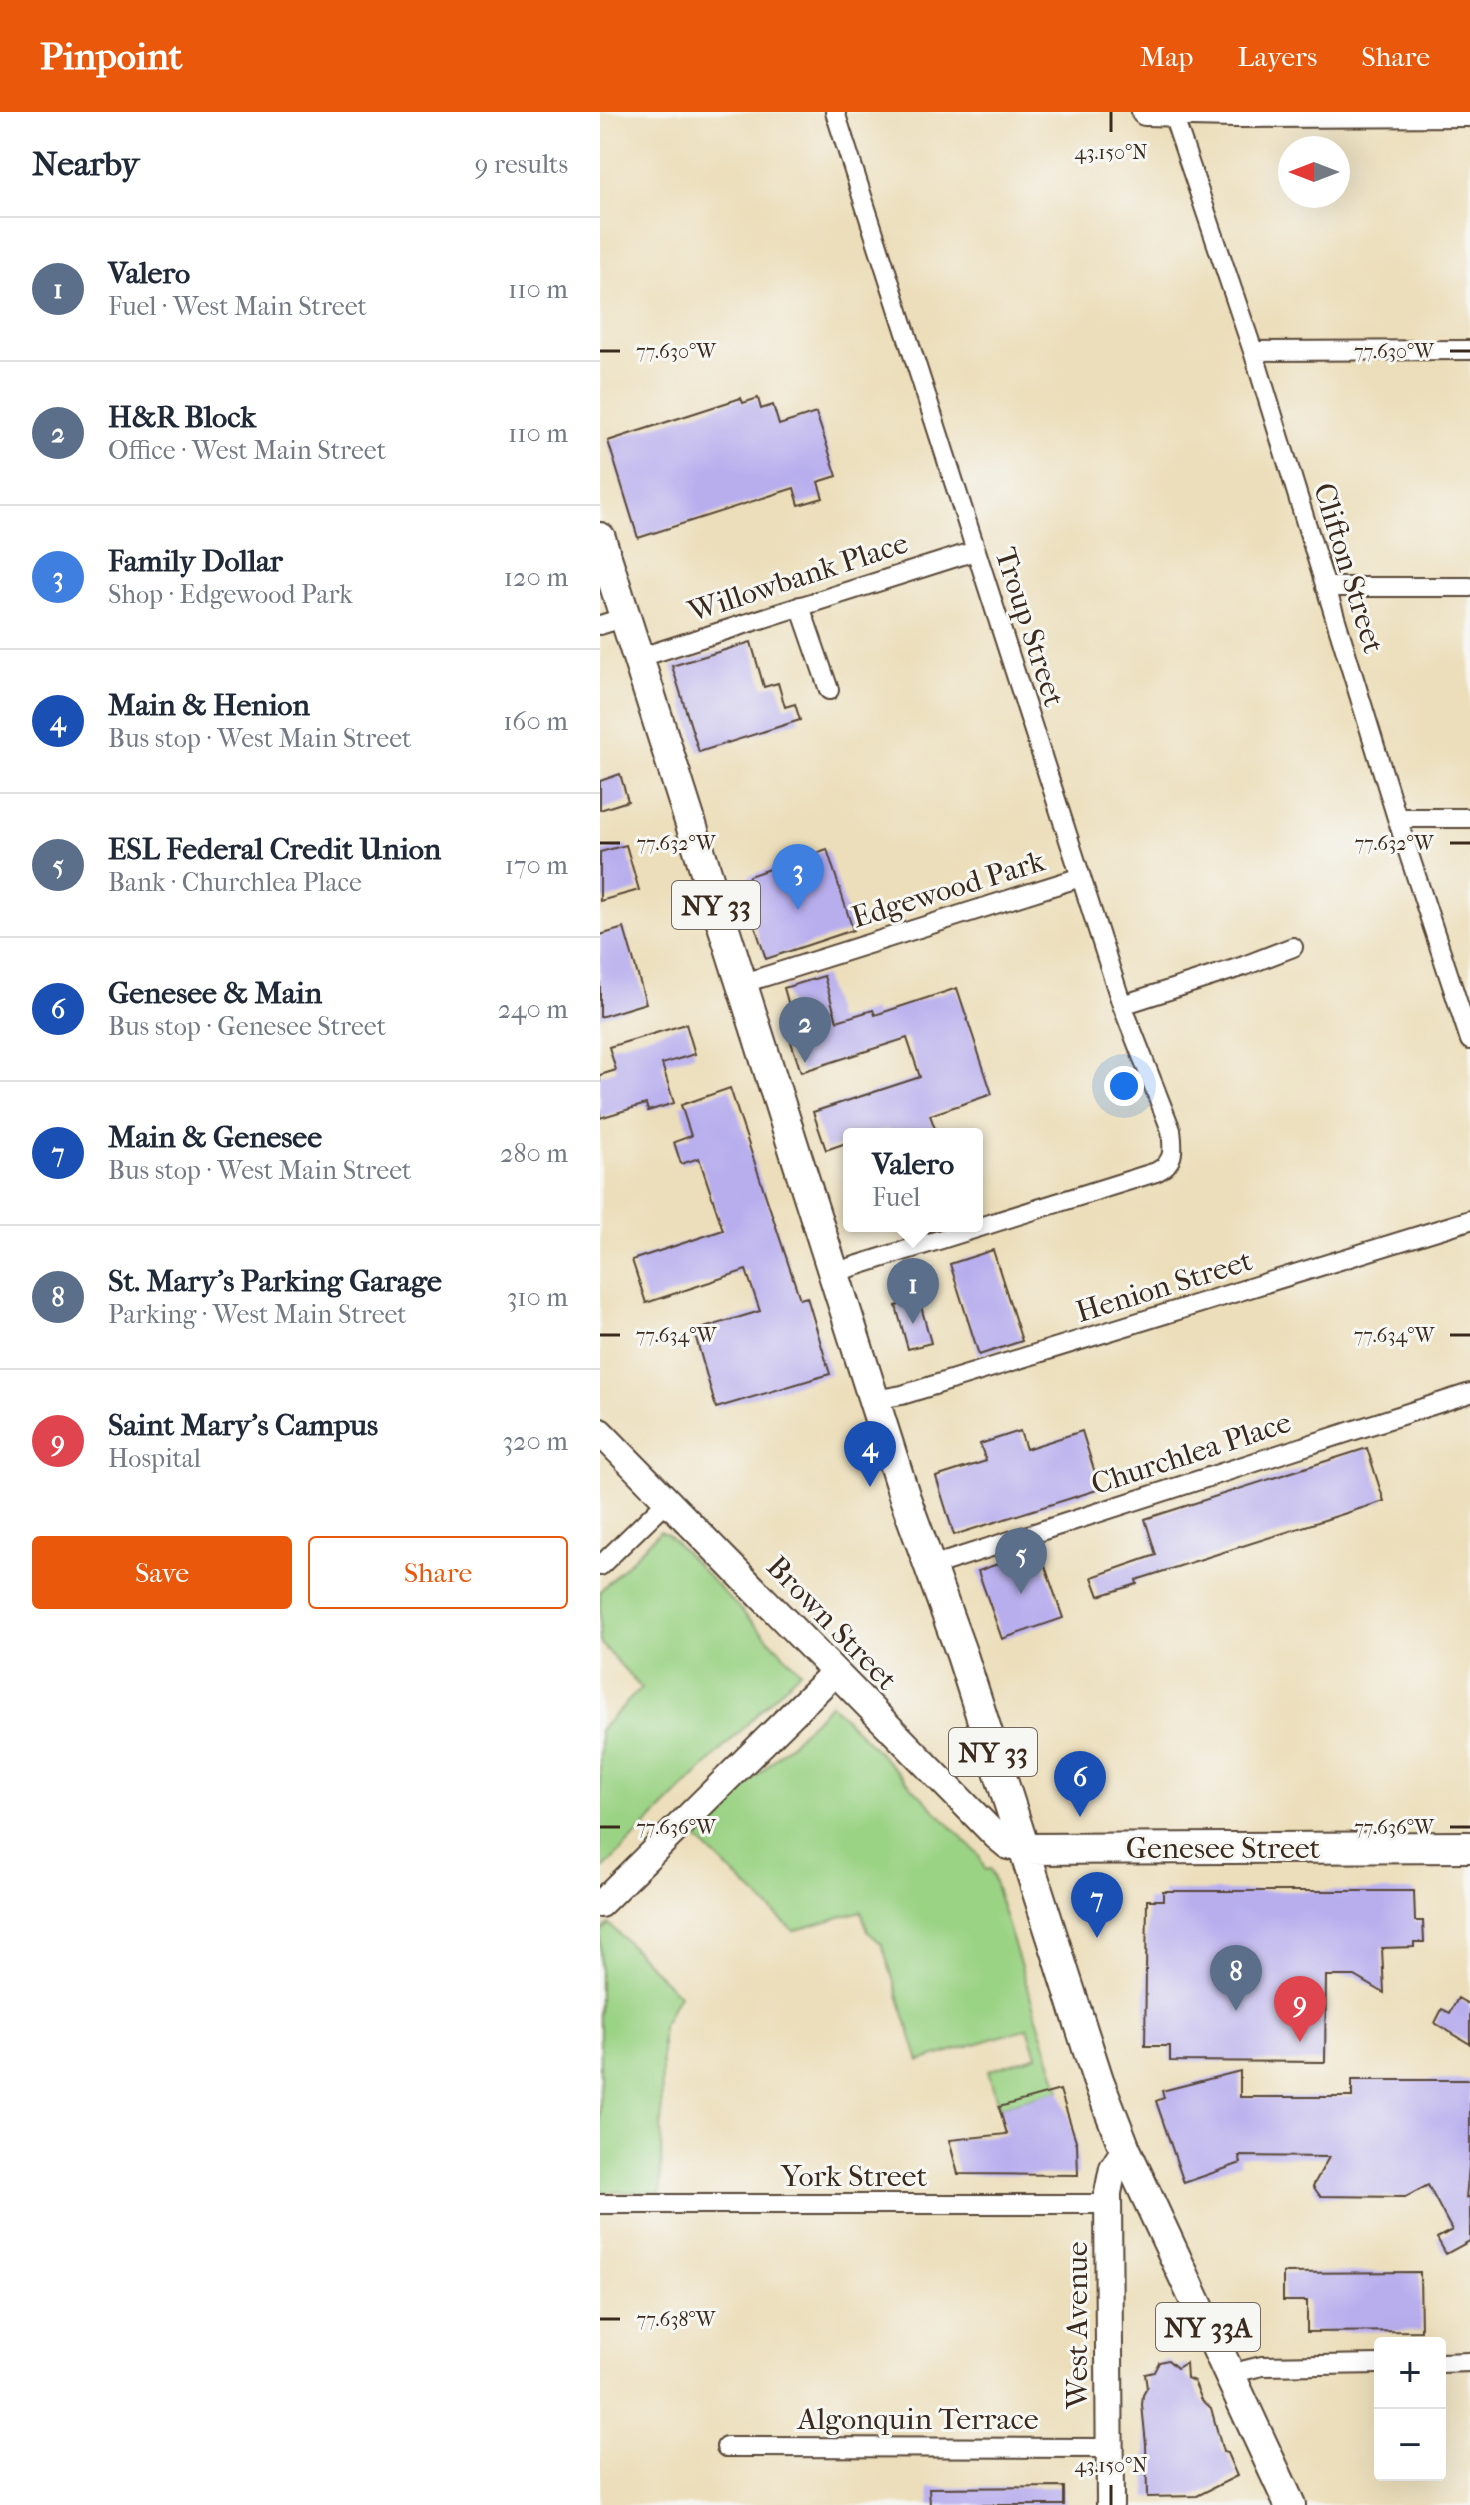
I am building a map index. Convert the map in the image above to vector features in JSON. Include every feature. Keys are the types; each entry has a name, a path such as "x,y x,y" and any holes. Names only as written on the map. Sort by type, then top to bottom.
{"main road":[{"path":"1145,112 1470,113"},
{"name":"NY 33","path":"600,538 613,621 638,658 874,1400 929,1567 962,1655 1098,2080 1125,2149"},
{"name":"Brown Street","path":"600,1432 996,1836 1008,1846 1023,1849"},
{"path":"600,1904 835,1672"},
{"name":"Genesee Street","path":"1023,1849 1470,1847"},
{"name":"West Avenue","path":"1110,2505 1108,2204 1113,2168 1125,2149"},
{"name":"NY 33A","path":"1125,2149 1290,2505"}],"street":[{"name":"Troup Street","path":"835,112 1122,1005 1171,1130 1173,1158 1156,1172 983,1226"},
{"name":"Clifton Street","path":"1172,112 1253,351 1397,818 1470,1040"},
{"path":"1253,351 1470,350"},
{"name":"Willowbank Place","path":"638,658 975,551"},
{"path":"1325,587 1470,587"},
{"path":"800,606 829,690"},
{"path":"1397,818 1470,818"},
{"name":"Edgewood Park","path":"741,984 1081,877"},
{"path":"1122,1005 1293,947"},
{"name":"Henion Street","path":"874,1400 902,1395 1470,1220"},
{"name":"Troup Street","path":"833,1273 964,1232"},
{"name":"Churchlea Place","path":"929,1567 1470,1393"},
{"path":"600,1566 668,1500"},
{"name":"York Street","path":"600,2204 1108,2204"},
{"path":"1446,2363 1470,2362"},
{"path":"1229,2374 1262,2366 1374,2364"},
{"name":"Algonquin Terrace","path":"726,2447 1110,2448"}],"green space":[{"path":"660,1531 667,1534 800,1671 600,1872 600,1730 641,1688 600,1642 600,1591"},
{"path":"831,1704 979,1855 985,1870 990,1869 1060,2090 999,2107 988,2071 1037,2055 1028,2028 919,2061 882,1944 868,1932 861,1911 793,1931 695,1837"},
{"path":"609,1924 679,1995 662,2026 661,2192 600,2192 600,1932"}],"building":[{"path":"741,398 743,403 758,398 761,409 773,405 779,425 816,413 837,476 818,482 823,498 799,505 794,488 638,538 608,441"},
{"path":"751,642 764,687 778,683 785,707 795,704 800,720 699,752 672,666"},
{"path":"620,774 628,801 600,810 600,781"},
{"path":"626,845 639,890 600,901 600,852"},
{"path":"827,849 853,930 766,959 743,890 749,876"},
{"path":"624,928 646,1003 600,1017 600,935"},
{"path":"824,976 837,1021 873,1010 875,1015 957,988 992,1094 930,1115 935,1128 843,1128 843,1144 826,1150 813,1112 920,1077 907,1038 801,1072 789,1036 797,1034 784,988"},
{"path":"686,1024 695,1054 662,1064 674,1103 648,1111 646,1104 600,1118 600,1075 616,1070 609,1047"},
{"path":"730,1088 800,1299 807,1297 830,1374 716,1408 694,1331 760,1311 746,1270 646,1303 632,1260 723,1230 699,1158 681,1164 674,1142 691,1136 681,1105"},
{"path":"993,1250 1022,1341 979,1355 950,1264"},
{"path":"919,1299 931,1343 908,1349 896,1306"},
{"path":"1020,1431 1026,1449 1082,1431 1100,1489 954,1535 936,1477 986,1461 980,1444"},
{"path":"1367,1448 1384,1501 1136,1580 1137,1584 1099,1596 1092,1577 1156,1555 1145,1519"},
{"path":"1039,1549 1063,1618 1002,1639 978,1571"},
{"path":"1163,1891 1414,1891 1415,1921 1423,1921 1424,1942 1414,1942 1414,1947 1382,1948 1384,1993 1355,1976 1326,1976 1325,2062 1170,2061 1170,2046 1145,2046 1147,1900 1163,1900"},
{"path":"1458,1998 1470,2005 1470,2044 1435,2023 1442,2009 1450,2013"},
{"path":"1240,2071 1240,2097 1352,2097 1352,2080 1470,2080 1470,2156 1466,2198 1470,2196 1470,2241 1446,2254 1437,2238 1452,2230 1428,2185 1406,2197 1320,2196 1313,2186 1329,2157 1239,2156 1241,2163 1184,2183 1156,2101 1164,2098 1162,2091"},
{"path":"1060,2090 1077,2144 1078,2175 958,2174 949,2140 1007,2134 999,2107"},
{"path":"1420,2272 1421,2331 1307,2332 1307,2301 1283,2301 1283,2273"},
{"path":"1168,2360 1177,2368 1186,2363 1187,2378 1194,2381 1202,2400 1211,2408 1223,2452 1227,2453 1237,2476 1197,2496 1147,2497 1142,2405 1147,2388 1145,2374 1154,2372 1159,2362"},
{"path":"1064,2487 1064,2505 930,2505 929,2488"}],"place":[{"name":"Family Dollar","path":"798,910"},
{"name":"H&R Block","path":"805,1063"},
{"name":"Valero","path":"913,1324"},
{"name":"Main & Henion","path":"870,1487"},
{"name":"ESL Federal Credit Union","path":"1021,1594"},
{"name":"Genesee & Main","path":"1080,1817"},
{"name":"Main & Genesee","path":"1097,1938"},
{"name":"St. Mary's Parking Garage","path":"1236,2011"},
{"name":"Saint Mary's Campus","path":"1300,2042"}]}
